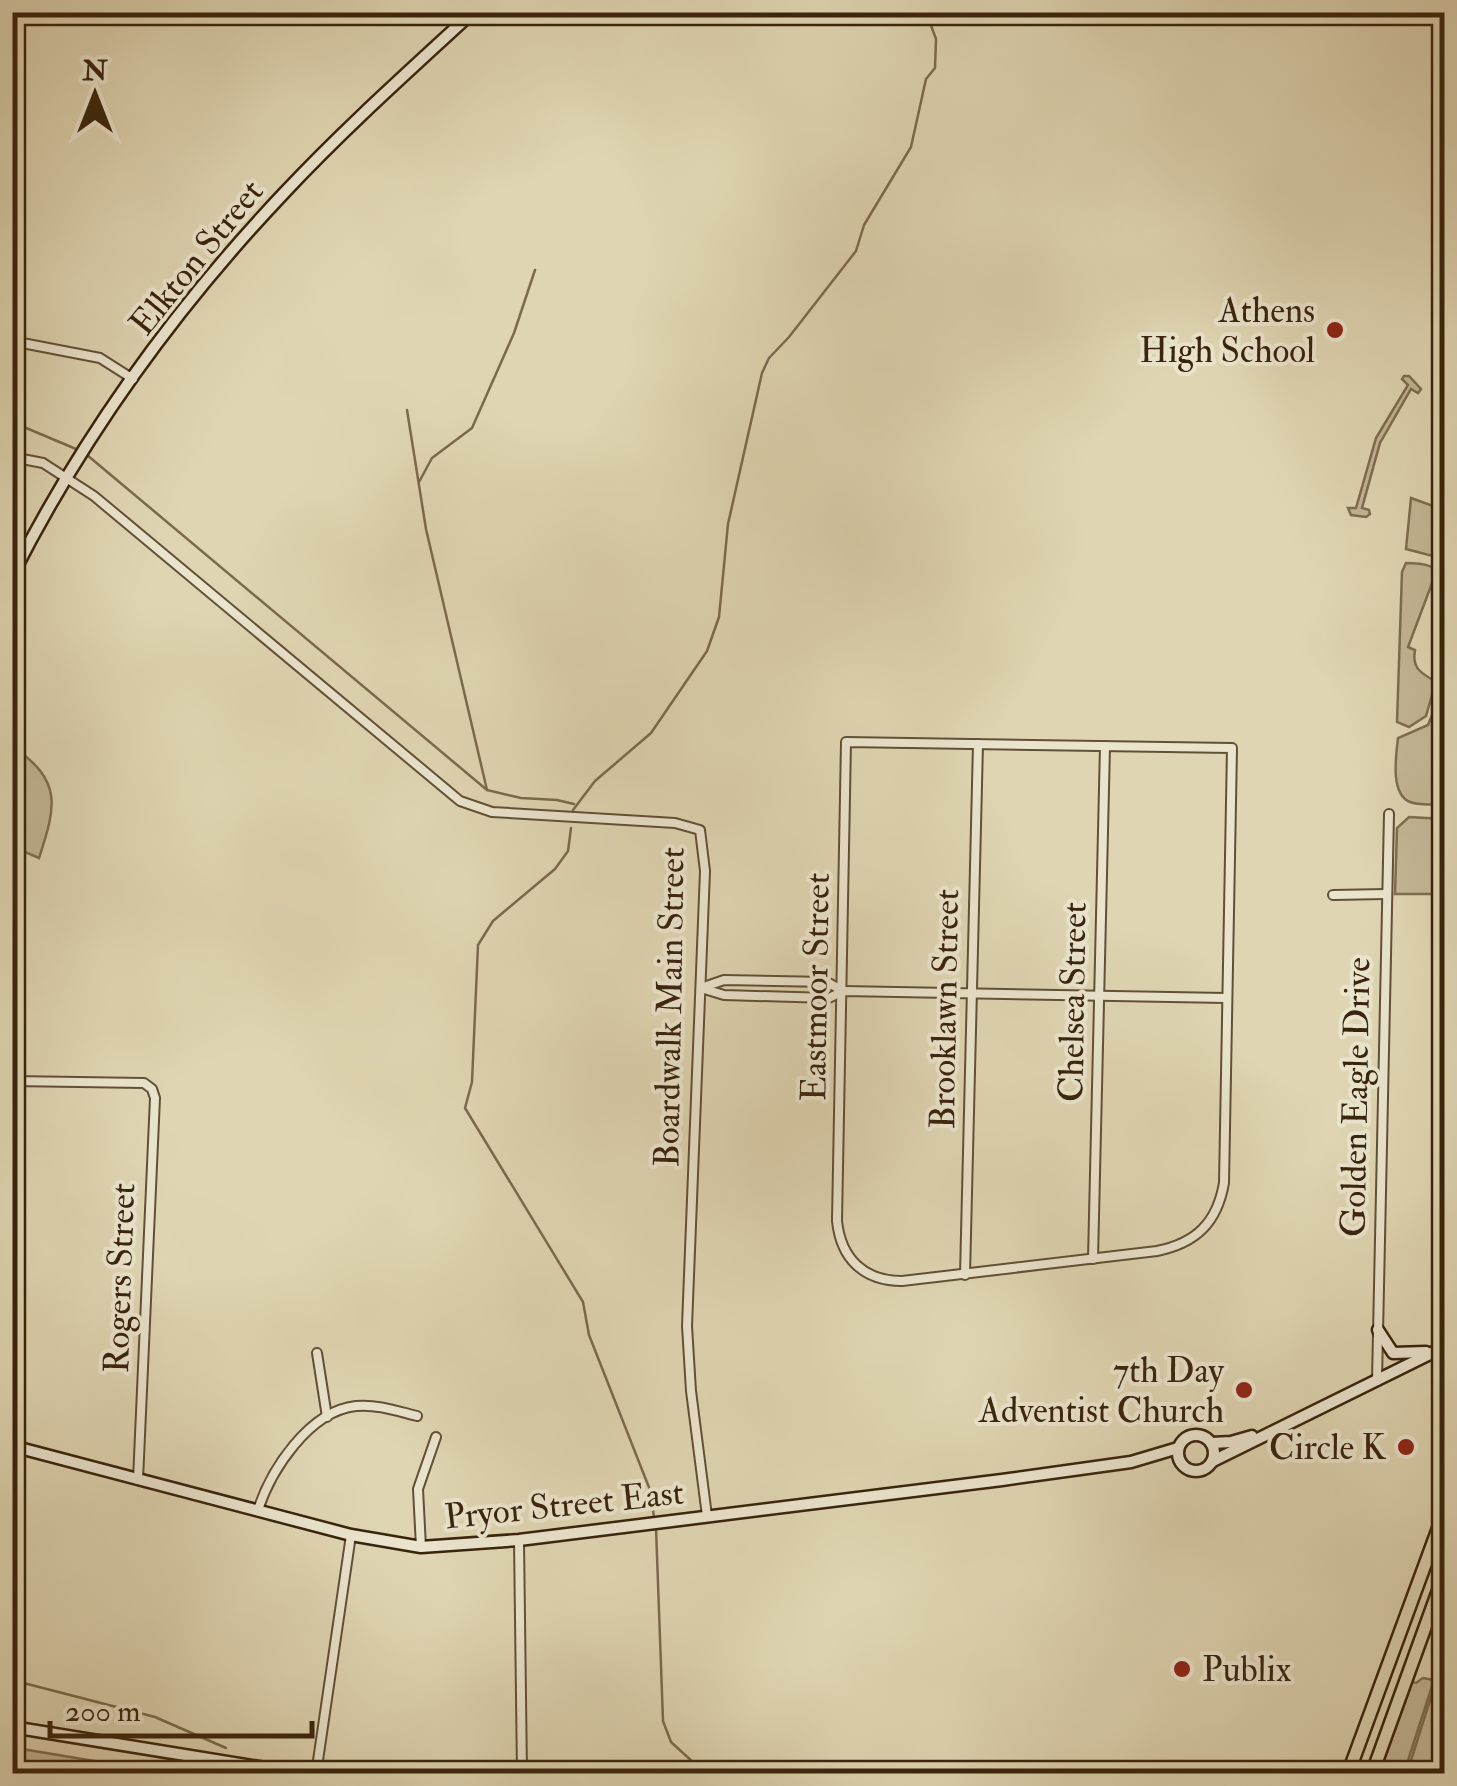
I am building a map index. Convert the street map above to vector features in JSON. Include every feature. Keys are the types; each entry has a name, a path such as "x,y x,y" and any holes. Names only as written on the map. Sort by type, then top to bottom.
{"main road":[{"path":"1348,1774 1444,1513"},
{"path":"1372,1774 1444,1574"}],"street":[{"name":"Elkton Street","path":"12,576 66,477 181,314 286,190 473,12"},
{"path":"12,342 100,358 133,378"},
{"path":"12,457 42,462 66,477"},
{"name":"Boardwalk Main Street","path":"66,477 94,496 460,801 492,812 675,823 700,830 705,870 687,1326 707,1516"},
{"name":"Eastmoor Street","path":"846,742 978,744 1232,748 1224,1184 1212,1222 1195,1237 1174,1247 965,1275 886,1281 854,1265 839,1240 846,742"},
{"name":"Brooklawn Street","path":"965,1275 978,744"},
{"name":"Chelsea Street","path":"1094,1258 1105,746"},
{"name":"Golden Eagle Drive","path":"1377,1381 1388,814"},
{"path":"1333,894 1386,894"},
{"path":"701,988 724,980 827,982 842,991"},
{"path":"701,988 724,995 829,998 842,991 1226,998"},
{"name":"Rogers Street","path":"12,1081 144,1083 152,1089 138,1480"},
{"path":"1378,1330 1393,1353 1441,1349"},
{"path":"1213,1461 1211,1442 1203,1436 1193,1435 1178,1448 1179,1460 1186,1468 1199,1471 1263,1434 1441,1349"},
{"path":"317,1354 327,1417"},
{"path":"258,1510 280,1462 299,1439 327,1417 352,1406 381,1406 418,1416"},
{"path":"1211,1442 1263,1434"},
{"path":"421,1547 418,1488 436,1437"},
{"name":"Pryor Street East","path":"12,1446 351,1535 421,1547 519,1540 1131,1462 1170,1462 1186,1468"},
{"name":"Pryor Street East","path":"1131,1462 1178,1448"},
{"path":"316,1774 351,1535"},
{"path":"519,1540 522,1774"},
{"path":"12,1727 302,1774"}],"shaded area":[{"path":"1409,376 1421,389 1418,393 1411,389 1380,443 1362,508 1370,514 1351,515 1348,508 1356,508 1376,438 1408,385 1402,379"},
{"path":"1411,498 1444,510 1444,559 1406,549"},
{"path":"1406,563 1431,567 1442,575 1441,580 1434,578 1408,647 1415,650 1418,668 1435,685 1426,716 1409,727 1397,722 1402,572"},
{"path":"1444,685 1444,804 1410,802 1397,783 1398,738 1428,725"},
{"path":"13,747 41,771 48,783 51,809 39,858 13,847"},
{"path":"1409,817 1444,819 1444,894 1395,894 1397,828"},
{"path":"1423,1678 1434,1680 1404,1773 1376,1774 1409,1681 1416,1683"},
{"path":"1436,1681 1444,1684 1444,1773 1407,1773"},
{"path":"13,1748 22,1749 167,1773 13,1773"}],"waterway":[{"path":"573,810 595,781 651,733 707,651 719,617 728,524 762,373 769,358 856,251 864,225 911,147 926,79 935,68 936,39 926,12"},
{"path":"419,482 432,458 472,428 514,333 535,270"},
{"path":"407,410 426,529 487,790"},
{"path":"12,422 76,449"},
{"path":"87,455 487,790 574,804"},
{"path":"571,828 568,851 555,869 493,921 478,945 472,1082 465,1108 583,1302 589,1335 650,1490 654,1517"},
{"path":"656,1528 663,1721 671,1742 706,1774"},
{"path":"12,1680 155,1717 226,1748"}],"place":[{"name":"Athens High School","path":"1335,330"},
{"name":"7th Day Adventist Church","path":"1244,1390"},
{"name":"Circle K","path":"1406,1447"},
{"name":"Publix","path":"1182,1669"}]}
